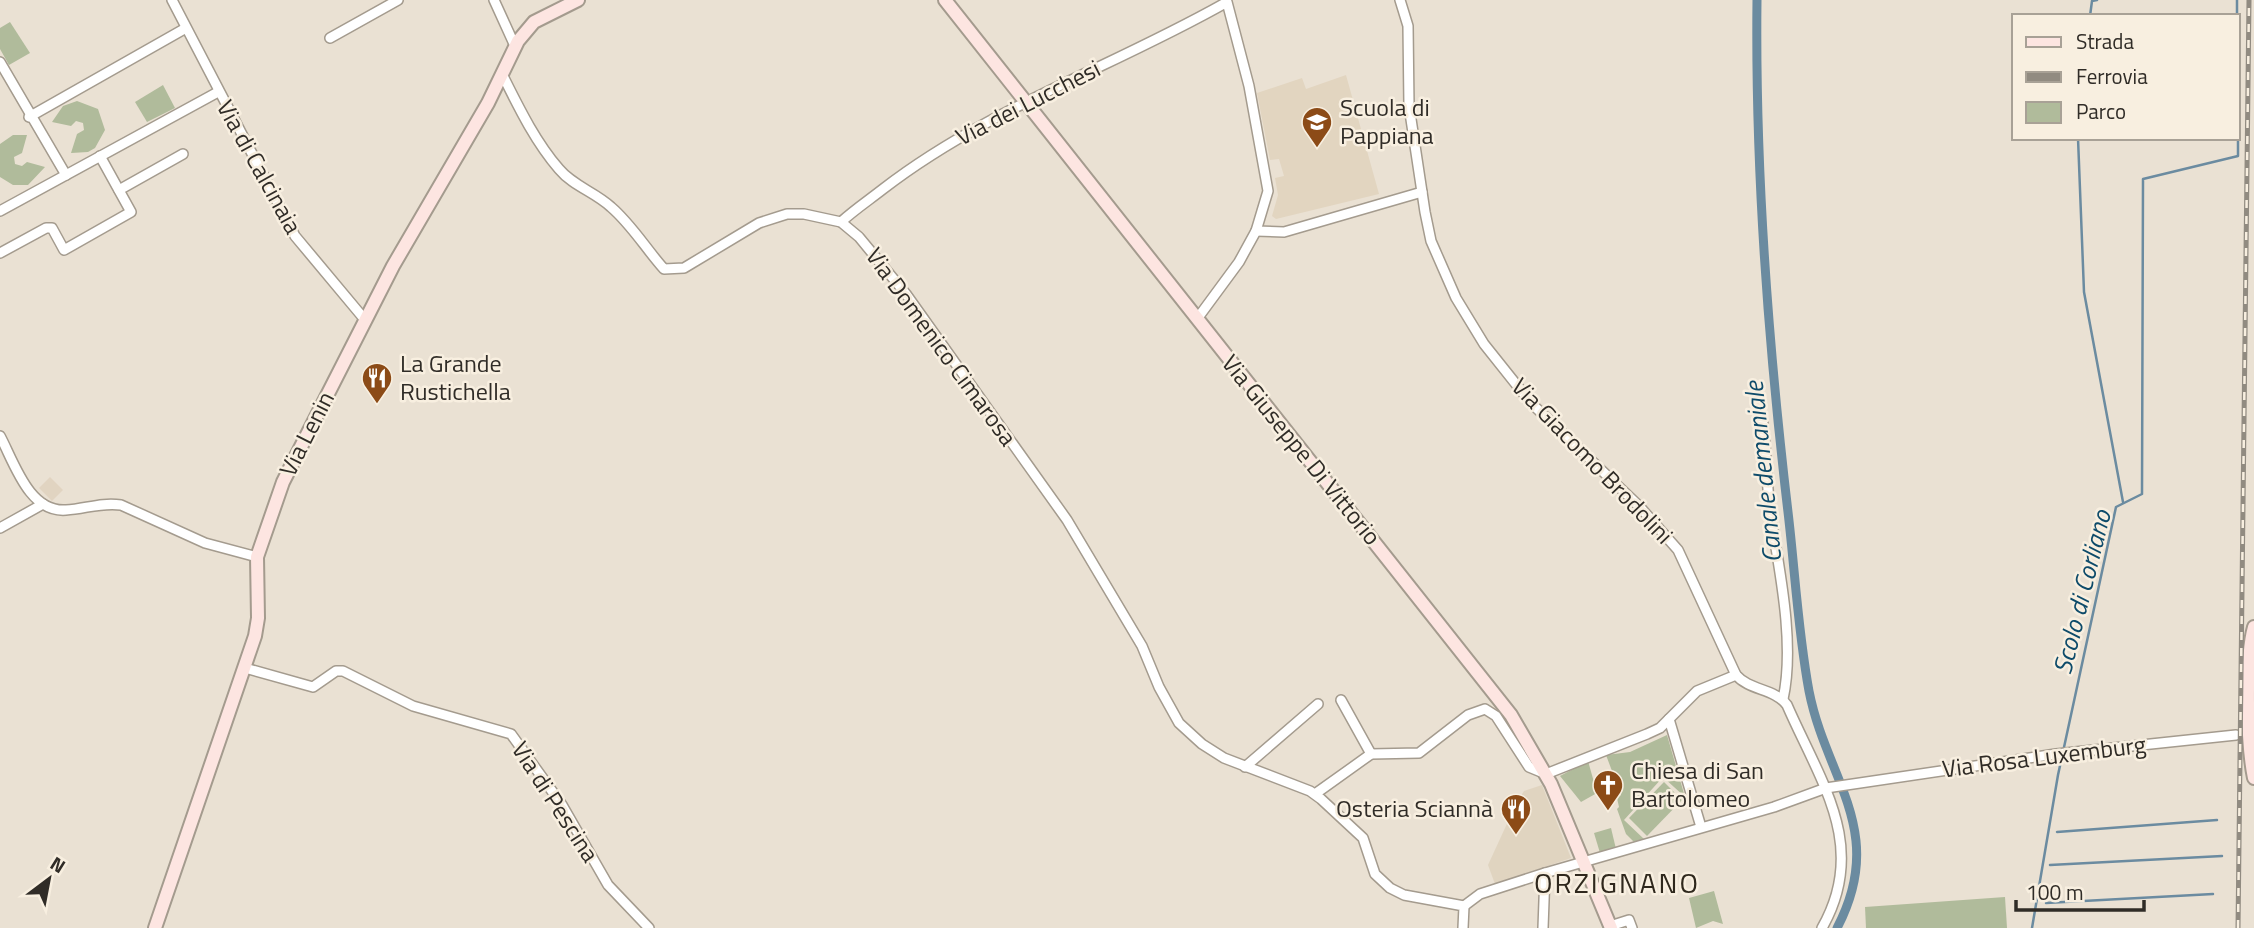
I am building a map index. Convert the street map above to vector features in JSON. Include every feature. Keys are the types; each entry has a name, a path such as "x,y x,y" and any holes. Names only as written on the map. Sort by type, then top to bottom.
{"main road":[{"name":"Via Lenin","path":"155,928 245,668 258,618 257,557 283,482 423,214 503,76 515,46 534,22 578,0"},
{"name":"Via Giuseppe Di Vittorio","path":"945,0 1501,701 1546,774 1611,927"},
{"path":"2254,628 2251,647 2250,728 2254,778"}],"street":[{"name":"Via di Calcinaia","path":"172,0 295,236 366,321"},
{"path":"330,38 398,0"},
{"path":"494,0 515,46"},
{"name":"Via Giacomo Brodolini","path":"1401,0 1410,37 1409,106 1431,241 1468,321 1531,403 1653,520 1678,550 1735,675"},
{"path":"1197,319 1228,281 1256,231 1268,191 1267,173 1229,1"},
{"name":"Via dei Lucchesi","path":"841,222 928,156 1026,102 1229,1"},
{"path":"29,117 186,28"},
{"path":"0,62 29,117 66,175"},
{"path":"503,76 528,125 558,169 573,182 600,197 619,214 668,271 696,262 775,216 804,214 841,222"},
{"path":"0,211 218,92"},
{"path":"118,190 183,154"},
{"path":"0,253 46,228 52,228 64,250 131,212 100,156"},
{"path":"1256,231 1284,232 1422,192"},
{"name":"Via Domenico Cimarosa","path":"841,222 881,260 1067,520 1099,578 1142,646 1159,687 1179,723 1208,749 1245,767 1315,794 1363,838 1375,874 1384,884 1404,895 1464,906"},
{"path":"1762,416 1785,632 1787,681 1783,699 1826,788 1837,817 1843,857 1839,888 1822,928"},
{"path":"0,436 25,484 43,504 61,510 107,503 121,505 182,534 257,557"},
{"path":"0,528 43,504"},
{"name":"Via di Pescina","path":"245,668 313,687 340,670 413,706 511,734 562,805 608,885 649,928"},
{"path":"1315,794 1371,754 1419,753 1468,715 1485,709 1496,716 1529,766 1546,774 1647,734 1670,719 1697,691 1735,675 1749,686 1783,699"},
{"path":"1341,700 1371,754"},
{"path":"1245,767 1318,704"},
{"path":"1670,719 1701,827"},
{"name":"Via Rosa Luxemburg","path":"1826,788 2062,753 2236,734"},
{"path":"1463,928 1464,906 1480,894 1583,860 1774,807 1826,788"},
{"path":"1543,928 1545,873"},
{"path":"1611,927 1629,920 1632,928"}],"shaded area":[{"name":"Scuola di Pappiana","path":"1346,75 1379,194 1276,219 1272,216 1278,195 1275,178 1284,176 1279,159 1270,160 1257,93 1302,78 1306,89"},
{"path":"50,477 63,490 52,501 39,488"},
{"path":"1542,785 1571,858 1495,884 1488,865 1517,802 1524,791"}],"green space":[{"path":"10,22 30,53 9,65 0,49 0,28"},
{"path":"163,85 175,108 147,122 135,102"},
{"path":"77,101 98,109 105,130 95,148 88,152 71,153 77,134 84,130 83,123 76,121 71,126 52,122 63,106"},
{"path":"13,135 27,135 22,153 14,157 15,164 22,166 27,162 45,167 28,185 13,185 0,177 0,144"},
{"path":"1667,735 1685,797 1663,777 1624,820 1644,839 1634,842 1626,834 1617,809 1617,798 1621,795 1606,755 1630,752"},
{"path":"1588,761 1597,793 1581,802 1560,776"},
{"path":"1664,782 1682,800 1647,836 1629,818"},
{"path":"1611,828 1616,849 1600,853 1594,833"},
{"path":"1714,891 1723,924 1713,921 1696,928 1689,898"},
{"path":"2005,897 2007,928 1866,928 1865,907"}],"waterway":[{"name":"Canale demaniale","path":"1757,0 1758,128 1764,256 1774,384 1799,624 1809,691 1817,722 1848,806 1855,834 1857,862 1851,894 1837,928"},
{"name":"Scolo di Corliano","path":"2090,14 2092,1 2097,0"},
{"path":"2237,0 2237,14"},
{"name":"Scolo di Corliano","path":"2078,140 2084,292 2123,502"},
{"path":"2032,928 2058,775 2116,507 2142,494 2143,179 2238,156 2238,140"},
{"path":"2057,832 2217,820"},
{"path":"2050,865 2222,856"},
{"path":"2046,903 2213,894"}],"railway":[{"path":"2238,928 2249,0"}],"place":[{"name":"Scuola di Pappiana","path":"1317,149"},
{"name":"La Grande Rustichella","path":"377,405"},
{"name":"Chiesa di San Bartolomeo","path":"1608,812"},
{"name":"Osteria Sciannà","path":"1516,836"}],"district":[{"name":"ORZIGNANO","path":"1617,883"}]}
